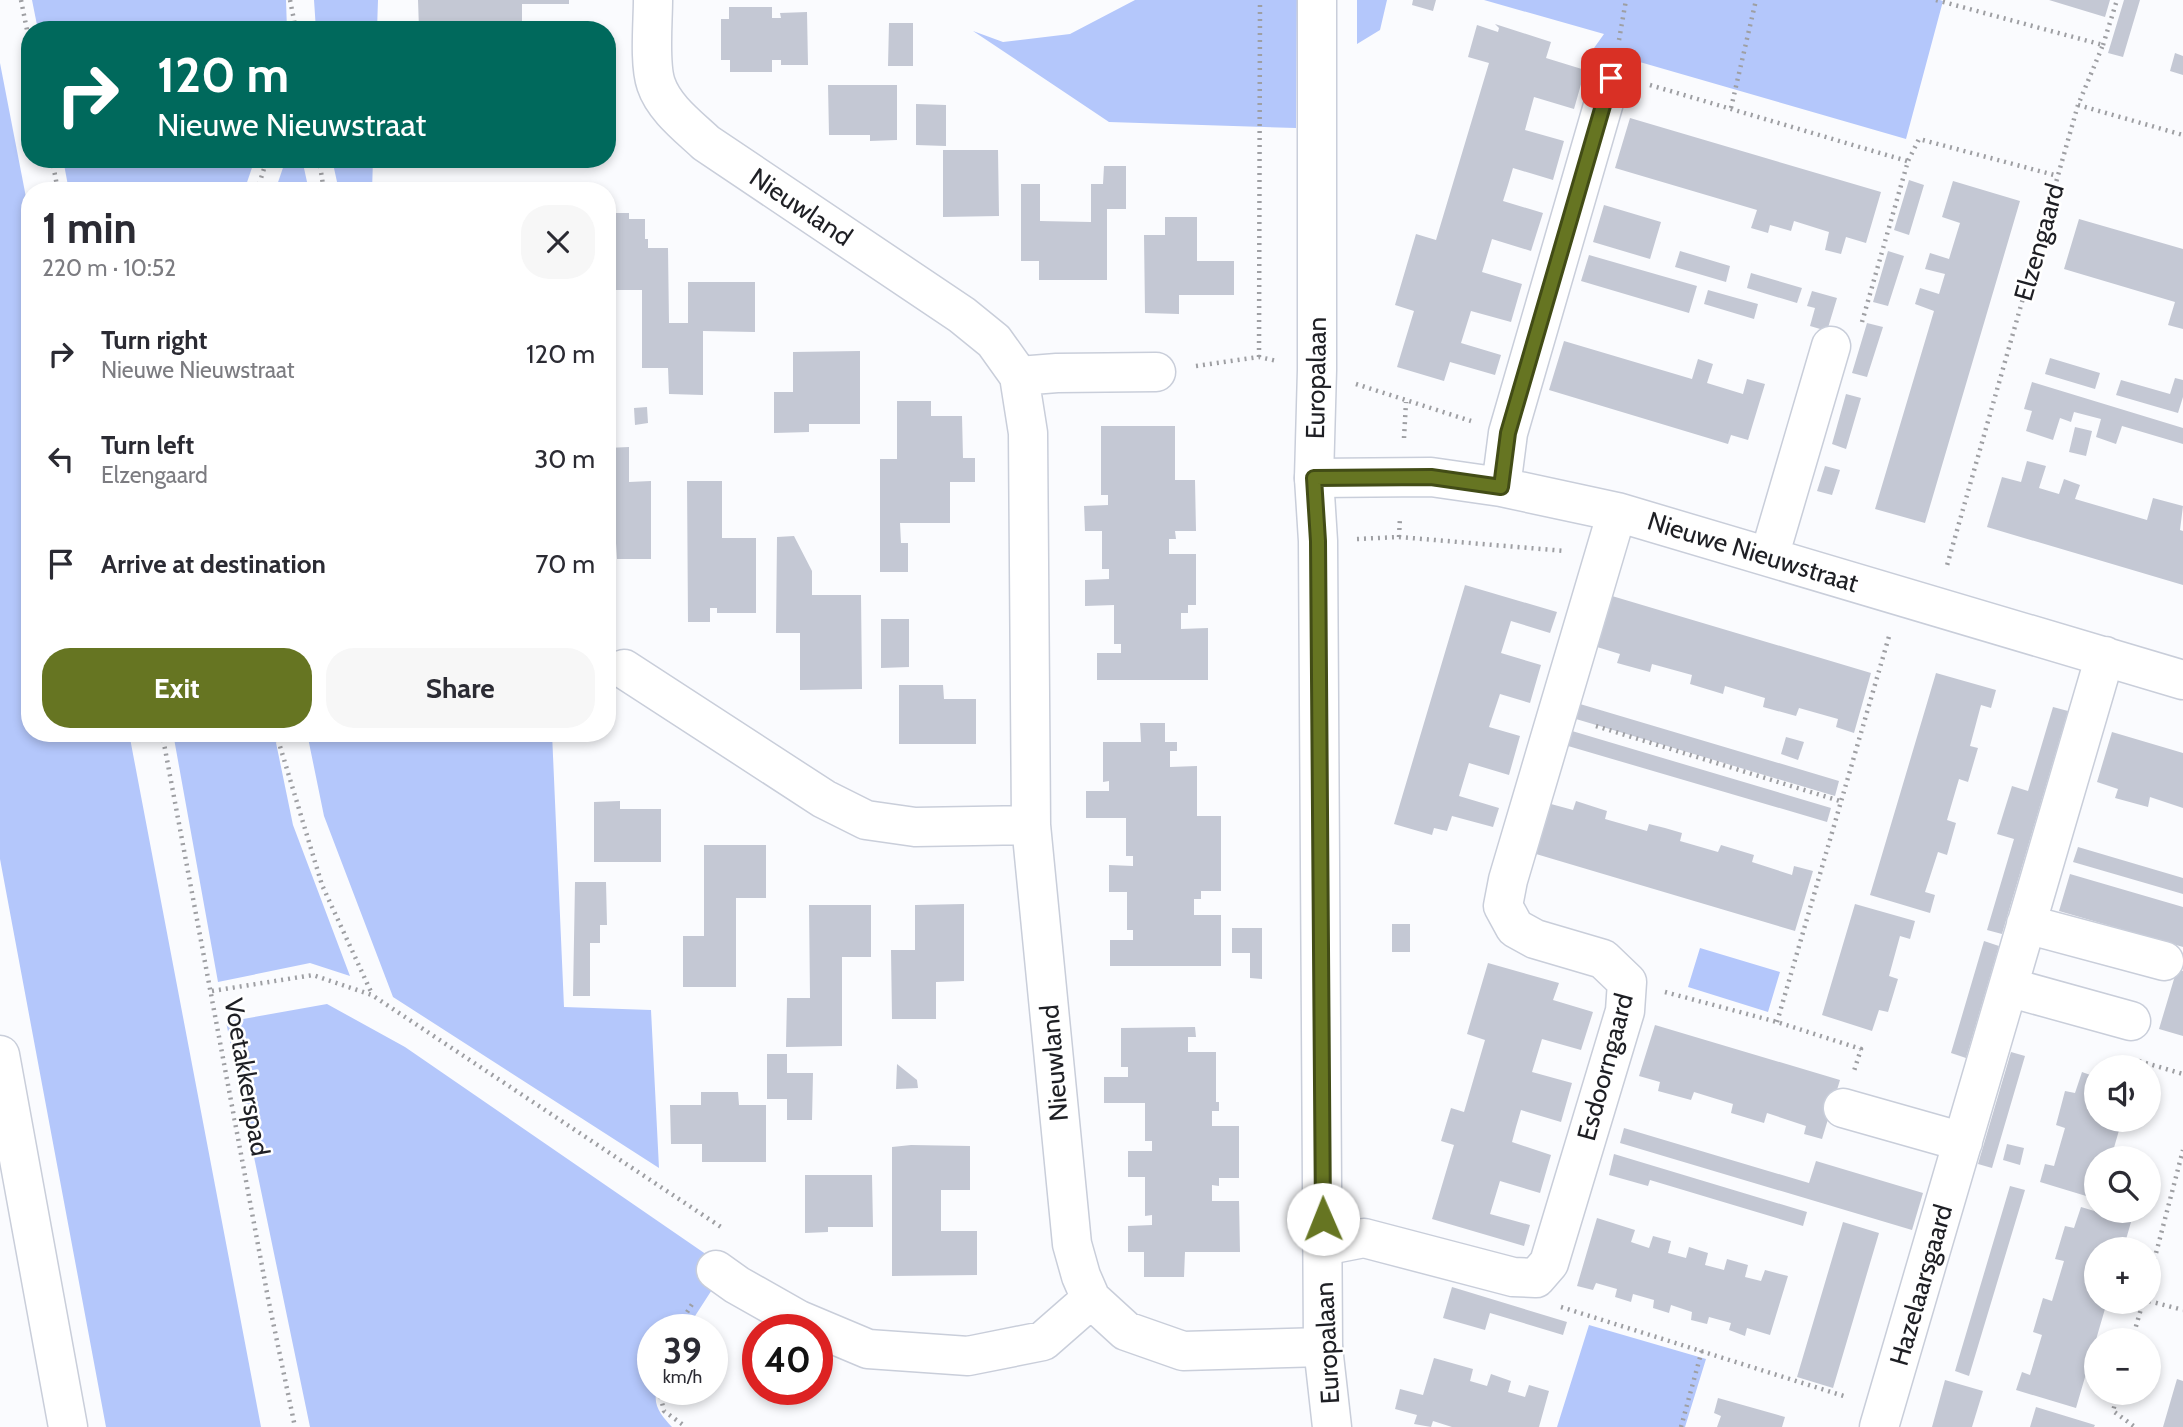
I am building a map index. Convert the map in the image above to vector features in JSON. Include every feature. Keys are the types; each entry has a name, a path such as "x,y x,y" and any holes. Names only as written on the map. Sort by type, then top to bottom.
{"main road":[{"name":"Nieuwland","path":"653,0 656,84 674,113 706,143 962,315 993,341 1018,376 1028,433 1031,825 1072,1244 1091,1299 1126,1331 1183,1351 1323,1347"},
{"name":"Europalaan","path":"1317,0 1317,370 1314,478 1318,541 1323,1347 1332,1427"},
{"path":"1501,487 1508,433 1611,78"},
{"path":"1769,557 1831,346"},
{"path":"1018,376 1156,372"},
{"name":"Nieuwe Nieuwstraat","path":"1314,478 1431,477 1501,487 1617,512 2183,680"},
{"name":"Esdoorngaard","path":"1536,1278 1549,1263 1625,1011 1628,982 1602,959 1535,939 1515,928 1503,906 1508,880 1617,512"},
{"name":"Hazelaarsgaard","path":"1882,1418 2105,656"},
{"path":"624,669 824,799 866,820 915,827 1031,825"},
{"path":"2026,924 2164,961"},
{"path":"2008,986 2131,1021"},
{"path":"0,1055 68,1427"},
{"path":"1843,1108 1963,1142"},
{"path":"1323,1246 1364,1238 1513,1277 1536,1278"},
{"path":"716,1270 799,1320 868,1349 880,1350 968,1356 1043,1341 1091,1299"}],"path":[{"path":"21,0 25,21"},
{"path":"290,0 294,21"},
{"path":"1259,357 1260,0"},
{"path":"1626,0 1611,78 1642,83 1908,161"},
{"path":"1731,108 1756,0"},
{"path":"1936,0 2104,45"},
{"name":"Elzengaard","path":"1918,602 2058,176 2078,106 2104,45 2117,0"},
{"path":"2078,106 2183,135"},
{"path":"1831,346 1854,351 1908,161 1919,139 2058,176"},
{"path":"1156,372 1259,357 1317,370 1406,402 1508,433"},
{"path":"1318,541 1399,537 1606,554"},
{"path":"1777,1022 1840,801 1918,602"},
{"path":"1559,715 1840,801"},
{"name":"Voetakkerspad","path":"164,742 268,1298 295,1427"},
{"path":"279,742 322,885 372,995"},
{"path":"212,991 313,975 372,995 737,1238 687,1314"},
{"path":"1628,982 1777,1022 1861,1049 1843,1108"},
{"path":"2160,1237 2183,1150"},
{"path":"1536,1278 1555,1305 1702,1350 1882,1418"},
{"path":"2161,1305 2183,1311"},
{"path":"1681,1427 1702,1350"},
{"path":"663,1405 664,1410 686,1427"},
{"path":"2115,1405 2113,1411 2135,1427"}],"shaded area":[{"path":"32,0 286,0 287,21 36,21"},
{"path":"314,0 378,0 377,21 315,21"},
{"path":"1135,0 1297,0 1296,128 1109,122 973,31 1003,42 1070,34"},
{"path":"1357,0 1387,0 1380,30 1357,44"},
{"path":"1484,0 1943,1 1906,139 1612,54 1594,48 1604,34"},
{"path":"0,63 23,182 21,742 131,742 261,1427 106,1427 0,859"},
{"path":"65,168 252,168 247,182 67,182"},
{"path":"283,168 304,168 307,182 278,182"},
{"path":"334,168 373,168 372,182 337,182"},
{"path":"175,742 276,742 293,825 350,976 310,963 218,982"},
{"path":"309,742 552,742 564,1007 651,1010 659,1168 393,997 324,816"},
{"path":"1700,948 1780,972 1768,1012 1688,987"},
{"path":"327,1004 405,1047 726,1268 696,1314 637,1314 637,1405 657,1405 672,1427 310,1427 226,1022"},
{"path":"1589,1325 1706,1359 1685,1427 1557,1427"}],"building":[{"path":"418,0 569,0 569,4 522,4 522,21 419,21"},
{"path":"1413,0 1436,0 1433,11 1412,5"},
{"path":"2049,0 2110,0 2105,17"},
{"path":"2124,0 2140,0 2123,57 2108,53"},
{"path":"729,7 772,7 772,18 781,18 780,13 807,12 808,65 781,65 781,60 772,60 772,72 730,72 730,60 721,60 721,19 729,19"},
{"path":"889,23 913,23 913,66 888,66"},
{"path":"1495,24 1551,42 1546,58 1585,70 1574,109 1534,97 1525,130 1564,141 1553,180 1513,168 1503,201 1543,213 1531,251 1492,239 1482,272 1522,284 1511,322 1471,311 1461,343 1501,355 1495,375 1450,362 1444,381 1397,367 1414,311 1395,305 1416,234 1436,240 1489,63 1468,57 1477,25 1498,32 1499,28"},
{"path":"2175,53 2183,56 2183,75 2170,71"},
{"path":"828,85 897,85 897,140 870,141 870,135 829,135"},
{"path":"916,104 946,105 946,146 916,145"},
{"path":"1630,118 1881,192 1866,243 1846,237 1841,254 1825,250 1829,232 1794,221 1791,231 1770,225 1768,233 1751,228 1757,210 1615,168"},
{"path":"943,150 998,150 999,216 943,217"},
{"path":"1104,166 1126,166 1126,209 1107,209 1107,280 1039,280 1039,261 1021,261 1021,184 1040,184 1040,221 1091,222 1091,184 1103,184"},
{"path":"1909,180 1924,185 1909,235 1894,230"},
{"path":"1953,181 2020,201 1925,523 1875,509 1934,311 1915,304 1920,288 1939,294 1945,274 1925,269 1930,253 1949,259 1960,223 1942,217"},
{"path":"1604,205 1661,222 1650,259 1593,242"},
{"path":"616,213 629,213 629,219 645,219 648,248 668,248 669,323 688,323 688,282 755,282 755,332 703,331 703,395 669,394 668,368 642,368 642,290 616,290"},
{"path":"1165,217 1197,217 1197,261 1234,261 1234,295 1179,295 1179,314 1145,313 1144,235 1165,235"},
{"path":"2079,219 2183,249 2183,329 2168,325 2175,302 2064,269"},
{"path":"1680,251 1730,266 1726,282 1675,267"},
{"path":"1888,251 1904,256 1888,306 1873,302"},
{"path":"1589,255 1697,286 1689,313 1581,281"},
{"path":"1751,273 1802,288 1797,303 1747,288"},
{"path":"1708,290 1758,304 1754,319 1704,304"},
{"path":"1812,291 1837,298 1827,331 1810,326 1815,308 1807,306"},
{"path":"1867,323 1883,327 1867,377 1852,373"},
{"path":"1564,341 1692,379 1698,359 1713,364 1707,383 1743,394 1747,379 1765,384 1748,440 1731,435 1728,444 1549,390"},
{"path":"860,351 860,424 809,424 809,432 774,433 774,392 793,392 793,352"},
{"path":"2050,358 2100,373 2095,389 2045,374"},
{"path":"2175,378 2183,380 2183,397 2178,413 2116,395 2121,380 2170,394"},
{"path":"2032,382 2183,428 2183,444 2122,426 2116,444 2096,437 2101,419 2074,412 2071,422 2060,418 2053,440 2026,431 2032,411 2024,409"},
{"path":"1846,394 1861,398 1846,449 1832,444"},
{"path":"897,401 931,401 931,416 962,416 963,458 975,458 975,482 950,482 950,523 900,523 901,543 908,543 908,572 880,572 880,459 897,459"},
{"path":"647,407 648,423 635,425 634,408"},
{"path":"1101,426 1175,426 1175,480 1195,480 1196,531 1175,531 1176,539 1169,539 1169,554 1196,554 1196,605 1188,605 1188,613 1181,613 1181,629 1208,628 1208,680 1097,680 1097,653 1121,653 1121,644 1114,644 1114,605 1085,606 1085,580 1109,579 1109,569 1102,569 1102,531 1085,531 1084,506 1108,505 1108,495 1101,495"},
{"path":"2075,427 2092,431 2086,456 2069,452"},
{"path":"629,447 629,482 651,481 651,559 617,559 616,448"},
{"path":"2027,461 2046,466 2039,488 2059,494 2064,479 2080,485 2075,499 2147,520 2153,498 2183,506 2180,530 2183,531 2183,585 1987,527 2002,477 2021,482"},
{"path":"1825,466 1840,470 1832,495 1817,491"},
{"path":"687,481 722,481 722,538 756,538 756,613 717,613 717,608 710,608 710,622 688,622"},
{"path":"794,536 812,571 812,595 861,595 862,689 800,690 800,633 776,633 777,537"},
{"path":"1465,585 1557,612 1550,633 1511,621 1501,653 1541,665 1530,703 1500,694 1489,727 1520,736 1509,775 1469,763 1459,796 1499,808 1493,827 1452,816 1447,831 1434,828 1432,835 1394,824"},
{"path":"1612,596 1871,673 1854,733 1836,727 1838,719 1799,708 1796,716 1763,707 1765,698 1725,686 1723,694 1690,684 1692,675 1652,664 1650,672 1617,663 1620,654 1597,647"},
{"path":"881,619 909,619 909,667 881,668"},
{"path":"1936,673 1996,690 1991,708 1981,705 1970,746 1978,748 1968,782 1959,779 1947,820 1956,823 1947,855 1938,852 1925,892 1935,895 1930,913 1870,895"},
{"path":"899,685 943,685 944,699 976,699 976,744 899,744"},
{"path":"1580,704 1839,781 1835,796 1576,719"},
{"path":"2053,707 2068,711 2002,934 1987,930 2014,839 1997,834 2012,786 2028,791"},
{"path":"1140,723 1165,723 1165,742 1177,742 1177,751 1170,751 1170,767 1197,766 1197,816 1221,816 1221,891 1201,891 1201,899 1194,899 1194,915 1221,915 1221,966 1110,966 1110,940 1133,940 1133,930 1127,930 1127,892 1109,892 1109,865 1133,866 1133,856 1126,856 1126,818 1086,818 1086,791 1109,791 1109,781 1103,782 1103,742 1141,742"},
{"path":"1572,731 1831,808 1827,822 1568,746"},
{"path":"2112,732 2183,753 2183,808 2150,797 2148,807 2115,798 2118,789 2097,782"},
{"path":"1786,737 1804,742 1798,760 1781,754"},
{"path":"620,801 620,809 661,809 661,862 594,862 594,802"},
{"path":"1576,801 1607,811 1605,819 1647,831 1649,824 1682,833 1680,841 1718,852 1721,845 1754,855 1752,862 1792,875 1794,866 1813,871 1795,931 1536,854 1551,804 1573,810"},
{"path":"704,845 766,845 766,898 736,898 736,987 683,987 683,936 704,936"},
{"path":"2078,847 2183,878 2183,894 2073,862"},
{"path":"2070,874 2183,907 2183,947 2059,911"},
{"path":"575,882 606,882 607,925 600,925 600,943 590,943 590,996 573,996"},
{"path":"964,904 964,981 936,982 936,1019 892,1019 891,950 915,950 915,905"},
{"path":"1855,904 1915,921 1910,939 1900,936 1889,976 1898,979 1888,1012 1879,1010 1872,1031 1822,1015"},
{"path":"809,905 871,905 871,957 842,957 842,1046 786,1047 787,998 810,998"},
{"path":"1392,924 1410,924 1410,952 1392,952"},
{"path":"1232,928 1262,928 1262,979 1250,978 1250,953 1232,953"},
{"path":"1984,941 1999,946 1966,1058 1951,1053"},
{"path":"1488,963 1559,983 1553,1000 1593,1012 1581,1050 1542,1039 1532,1072 1572,1083 1561,1122 1521,1110 1516,1127 1512,1142 1551,1155 1540,1193 1500,1181 1490,1214 1530,1225 1524,1246 1432,1219 1454,1145 1441,1141 1451,1108 1464,1112 1485,1040 1467,1034"},
{"path":"2177,969 2183,971 2183,1036 2159,1029"},
{"path":"1655,1025 1840,1080 1822,1139 1804,1134 1806,1126 1767,1113 1764,1123 1731,1113 1733,1104 1694,1092 1691,1100 1658,1091 1660,1082 1639,1076"},
{"path":"1195,1027 1196,1037 1188,1037 1188,1052 1216,1052 1216,1102 1219,1102 1219,1111 1212,1111 1212,1126 1239,1126 1239,1178 1219,1178 1219,1186 1212,1185 1212,1201 1239,1201 1240,1252 1185,1252 1184,1277 1144,1277 1144,1252 1128,1252 1128,1226 1152,1225 1152,1215 1145,1216 1145,1177 1128,1177 1128,1151 1152,1151 1152,1141 1145,1141 1145,1103 1104,1103 1104,1077 1128,1077 1128,1067 1121,1067 1121,1028"},
{"path":"2011,1052 2025,1056 1992,1168 1978,1164"},
{"path":"767,1054 787,1054 787,1073 813,1073 812,1120 787,1120 787,1099 767,1099"},
{"path":"897,1064 917,1080 918,1088 896,1089"},
{"path":"2082,1072 2084,1073 2084,1132 2119,1132 2114,1146 2084,1146 2084,1195 2040,1182 2045,1164 2054,1166 2065,1128 2056,1125 2065,1091 2075,1093"},
{"path":"701,1092 738,1092 739,1105 766,1105 766,1162 702,1162 702,1144 671,1144 670,1105 701,1105"},
{"path":"1624,1128 1809,1183 1816,1161 1923,1193 1912,1230 1620,1143"},
{"path":"2007,1144 2024,1148 2020,1165 2003,1160"},
{"path":"970,1146 970,1190 941,1190 941,1231 977,1231 977,1275 892,1276 892,1147"},
{"path":"1614,1154 1807,1212 1803,1226 1650,1180 1648,1186 1609,1175"},
{"path":"805,1175 872,1175 873,1227 828,1227 828,1232 805,1233"},
{"path":"2010,1186 2025,1190 1969,1376 1955,1371"},
{"path":"2081,1207 2084,1208 2084,1223 2131,1223 2127,1237 2084,1237 2084,1314 2103,1314 2099,1328 2084,1328 2084,1381 2076,1408 2016,1390 2022,1372 2030,1375 2042,1335 2033,1332 2043,1298 2052,1301 2064,1261 2055,1259 2065,1226 2074,1228"},
{"path":"1597,1218 1635,1230 1631,1242 1649,1248 1653,1236 1671,1241 1668,1253 1686,1258 1689,1247 1708,1253 1705,1265 1724,1270 1727,1259 1748,1265 1745,1277 1761,1281 1765,1270 1788,1276 1770,1335 1747,1328 1745,1336 1729,1330 1731,1323 1709,1317 1707,1324 1691,1320 1692,1312 1671,1305 1669,1313 1653,1308 1654,1300 1633,1294 1631,1302 1615,1297 1617,1289 1596,1283 1593,1290 1577,1286"},
{"path":"1843,1222 1879,1233 1833,1388 1797,1377"},
{"path":"1452,1287 1567,1322 1563,1335 1490,1313 1485,1330 1443,1318"},
{"path":"1434,1358 1473,1369 1470,1381 1487,1386 1491,1374 1511,1381 1508,1392 1525,1397 1529,1385 1549,1391 1539,1427 1452,1427 1433,1421 1431,1427 1414,1424 1417,1415 1395,1409 1400,1389 1423,1395"},
{"path":"2177,1379 2183,1381 2183,1427 2163,1427"},
{"path":"1945,1380 1983,1391 1972,1427 1932,1427"},
{"path":"1718,1398 1785,1417 1782,1427 1717,1427 1721,1416 1714,1413"},
{"path":"2036,1407 2095,1425 2030,1427"}],"route":[{"path":"1323,1219 1318,541 1314,478 1431,477 1501,487 1508,433 1611,78"}]}
